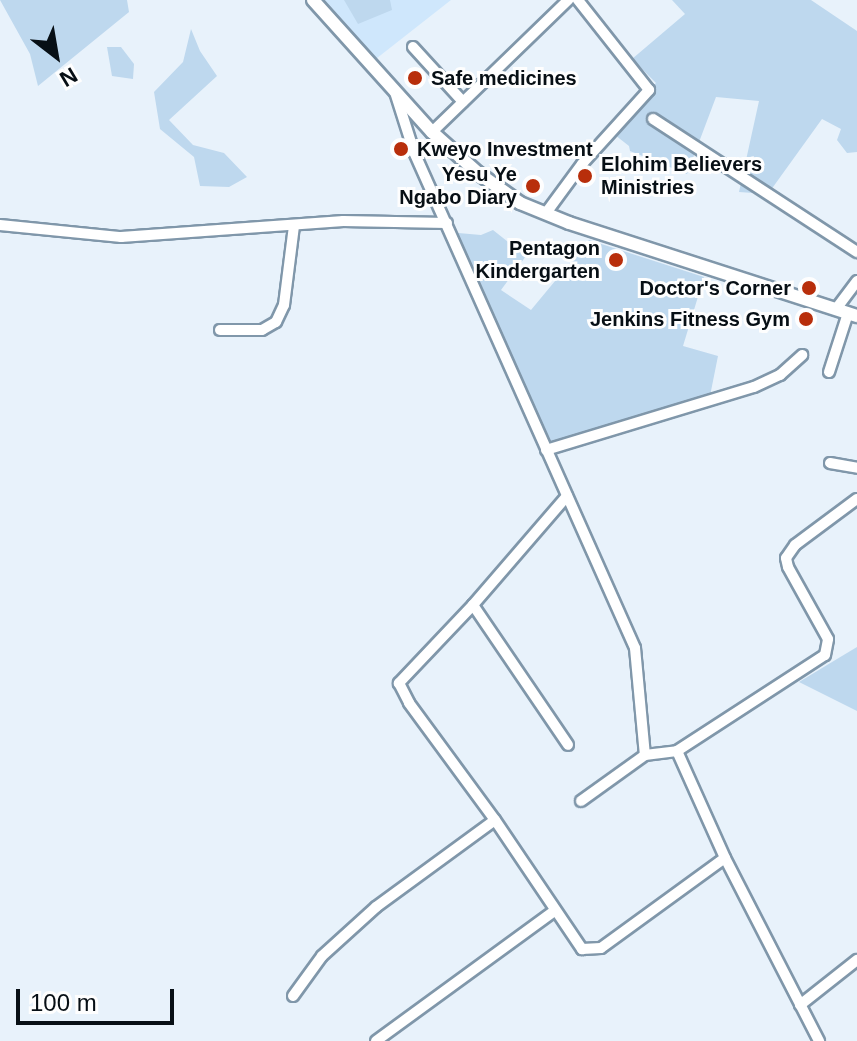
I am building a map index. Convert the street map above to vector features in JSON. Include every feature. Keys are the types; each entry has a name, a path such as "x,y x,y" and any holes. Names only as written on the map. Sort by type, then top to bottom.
{"street":[{"path":"313,0 432,132 499,189 546,213 847,313"},
{"path":"432,132 568,0"},
{"path":"546,213 582,164 649,90 578,0"},
{"path":"413,47 463,102"},
{"path":"395,90 408,138 635,648 645,755"},
{"path":"653,119 857,252"},
{"path":"0,225 121,237 343,221 447,223"},
{"path":"220,330 262,330 276,322 284,305 294,226"},
{"path":"829,372 857,281"},
{"path":"546,450 754,387 780,375 802,355"},
{"path":"830,463 857,468"},
{"path":"567,496 473,605 399,683 409,703 495,820 582,949 594,951 725,858"},
{"path":"581,801 645,755 677,751 825,655 830,646 828,639 786,558 795,545 857,499"},
{"path":"473,605 568,745"},
{"path":"677,751 725,858 819,1041"},
{"path":"293,996 322,956 376,907 495,820"},
{"path":"376,1041 554,911"},
{"path":"800,1005 857,960"}],"shaded area":[{"path":"0,0 127,0 129,12 38,86 30,54"},
{"path":"319,0 451,0 372,62"},
{"path":"344,0 390,0 392,10 358,24"},
{"path":"672,0 811,0 857,31 857,152 847,153 837,140 841,129 822,119 768,194 739,192 759,101 716,97 687,174 630,151 629,146 615,135 635,103 656,83 632,59 685,14"},
{"path":"191,29 200,51 217,76 169,120 193,145 224,153 247,177 229,187 200,186 194,157 160,129 154,92 183,62"},
{"path":"107,47 121,47 134,64 133,79 112,76"},
{"path":"493,230 526,256 501,290 531,310 589,240 704,277 683,346 718,356 710,396 543,448 447,232 481,235"},
{"path":"857,647 857,711 799,682 837,659"}],"place":[{"name":"Safe medicines","path":"415,78"},
{"name":"Kweyo Investment","path":"401,149"},
{"name":"Elohim Believers Ministries","path":"585,176"},
{"name":"Yesu Ye Ngabo Diary","path":"533,186"},
{"name":"Pentagon Kindergarten","path":"616,260"},
{"name":"Doctor's Corner","path":"809,288"},
{"name":"Jenkins Fitness Gym","path":"806,319"}]}
